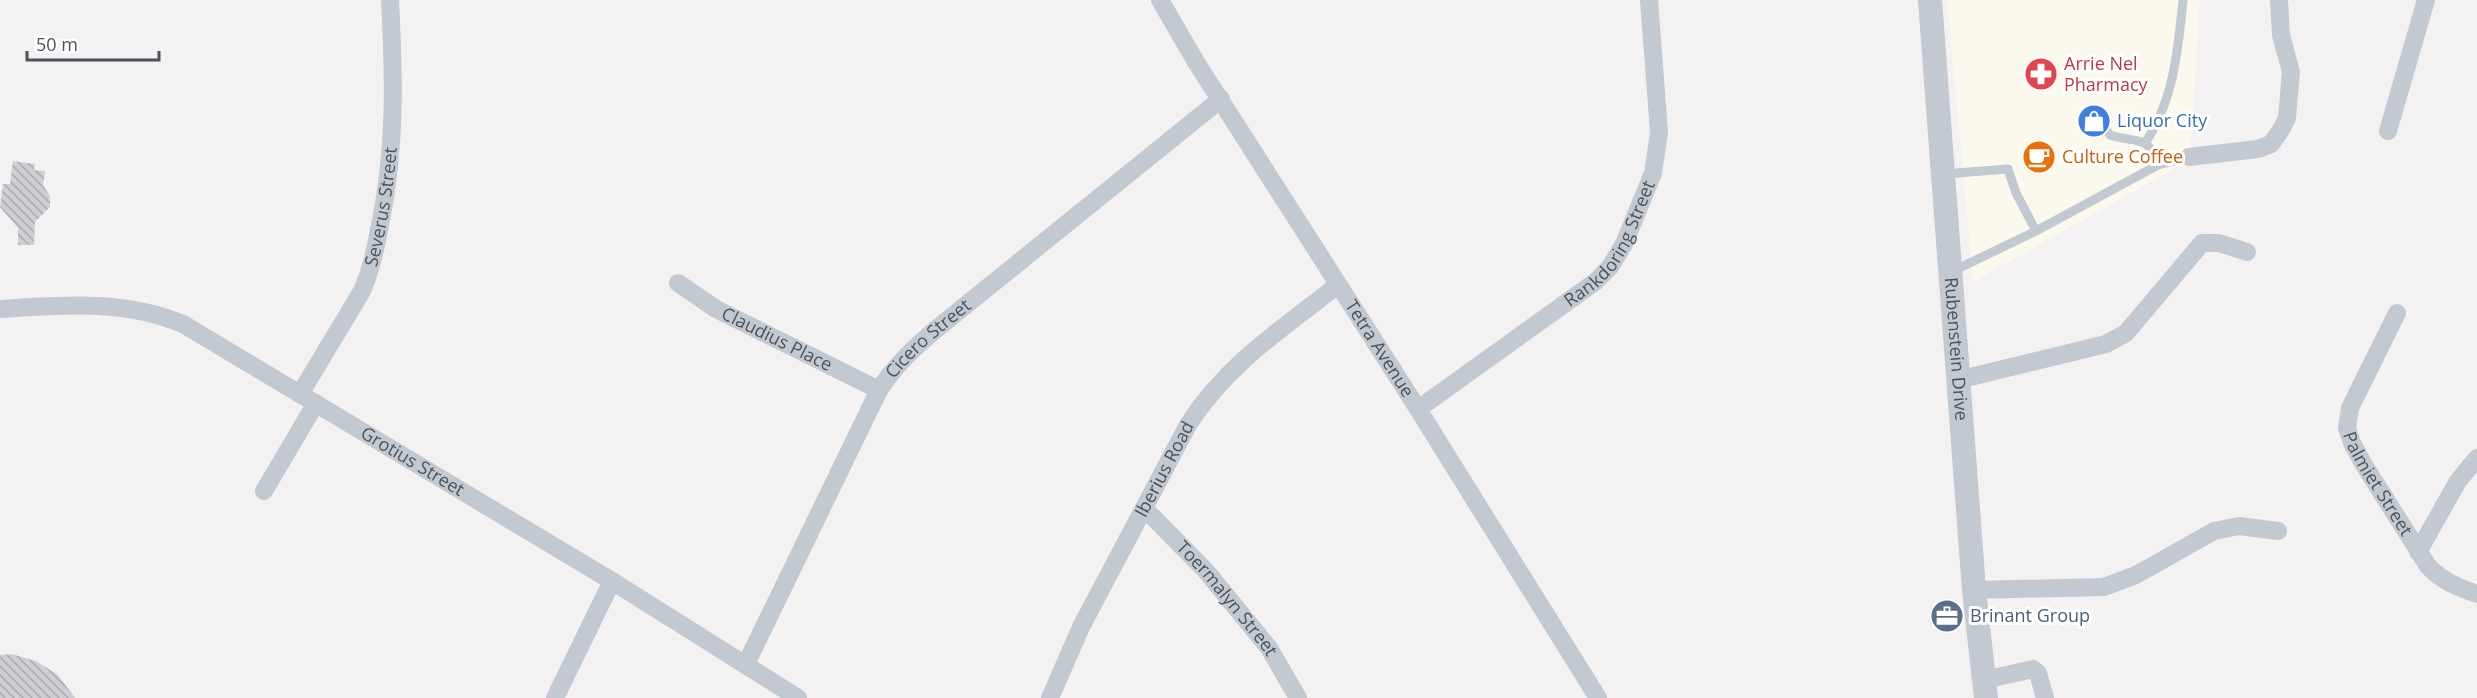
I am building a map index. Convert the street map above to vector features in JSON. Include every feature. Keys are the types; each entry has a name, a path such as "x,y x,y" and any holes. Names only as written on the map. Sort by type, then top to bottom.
{"street":[{"name":"Severus Street","path":"264,491 370,274 389,182 393,137 390,0"},
{"name":"Tetra Avenue","path":"1160,0 1196,62 1418,409 1598,698"},
{"name":"Rankdoring Street","path":"1418,409 1595,282 1610,267 1624,244 1653,173 1659,132 1649,0"},
{"name":"Rubenstein Drive","path":"1930,0 1974,590 1985,689"},
{"path":"2189,157 2258,149 2271,144 2281,130 2287,118 2292,72 2281,35 2278,0"},
{"path":"2388,131 2426,0"},
{"name":"Cicero Street","path":"746,664 879,390 907,354 1221,99"},
{"path":"1958,380 2115,341 2126,333 2202,243 2219,243 2247,252"},
{"name":"Claudius Place","path":"678,283 716,309 879,390"},
{"name":"Iberius Road","path":"1050,698 1081,627 1203,400 1220,381 1338,285"},
{"name":"Grotius Street","path":"0,309 104,304 161,315 183,324 612,581 798,698"},
{"name":"Palmiet Street","path":"2397,313 2350,408 2347,428 2356,450 2418,552 2437,576 2448,583 2477,594"},
{"path":"2418,552 2458,481 2477,458"},
{"name":"Toermalyn Street","path":"1144,508 1206,571 1269,648 1298,698"},
{"path":"1974,590 2104,587 2136,575 2214,531 2239,526 2278,531"},
{"path":"555,698 612,581"},
{"path":"1985,689 2033,669 2038,673 2044,698"}],"lane":[{"path":"2145,143 2154,130 2176,68 2183,0"},
{"path":"2101,112 2103,125 2110,135 2145,143 2153,150 2158,165"},
{"path":"1949,273 2036,231 2158,165 2189,157"},
{"path":"1944,174 2008,169 2016,193 2036,231"}],"shaded area":[{"path":"1947,0 2200,0 2190,160 1973,282"}],"building":[{"path":"13,161 35,164 34,170 45,171 43,185 50,196 50,207 35,222 34,245 18,245 18,228 0,207 3,184 10,184"},
{"path":"11,654 36,661 58,675 75,698 0,698 0,655"}],"place":[{"name":"Arrie Nel Pharmacy","path":"2041,74"},
{"name":"Liquor City","path":"2094,121"},
{"name":"Culture Coffee","path":"2039,157"},
{"name":"Brinant Group","path":"1947,616"}]}
